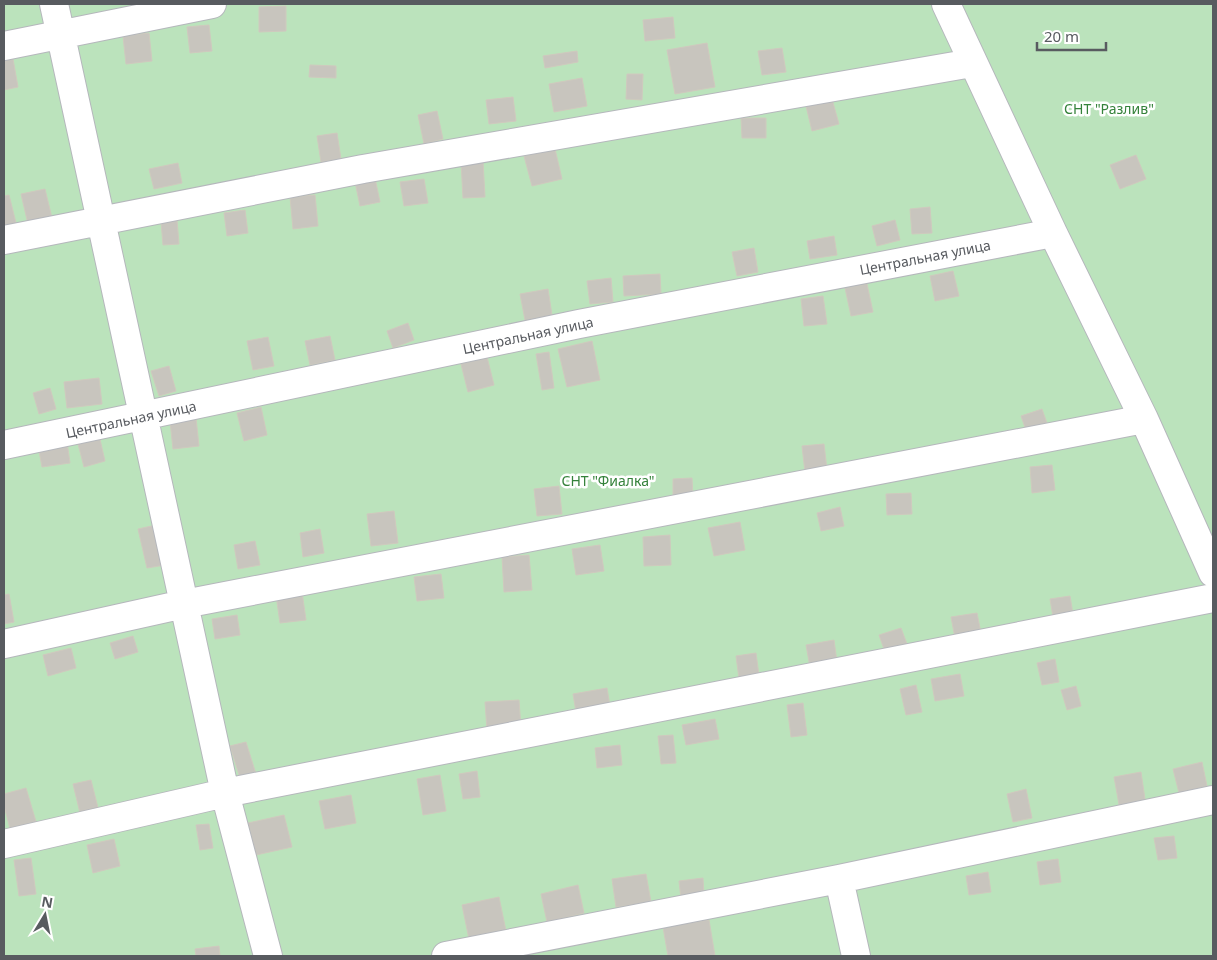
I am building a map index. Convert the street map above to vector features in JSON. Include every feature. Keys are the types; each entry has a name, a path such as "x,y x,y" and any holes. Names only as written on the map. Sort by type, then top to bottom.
{"street":[{"path":"54,4 225,793 268,956"},
{"path":"4,46 212,4"},
{"path":"946,4 1053,233 1144,419 1213,573"},
{"path":"4,240 102,219 363,169 972,63"},
{"name":"Центральная улица","path":"4,445 579,324 1053,233"},
{"path":"4,644 184,604 1144,419"},
{"path":"4,844 225,793 1213,598"},
{"path":"446,956 839,879 1213,800"},
{"path":"839,879 856,956"}],"green space":[{"name":"СНТ \"Фиалка\"","path":"4,4 1213,4 1213,956 4,956"}],"building":[{"path":"286,6 286,31 259,32 259,7"},
{"path":"673,17 675,38 645,41 643,20"},
{"path":"209,25 212,51 190,53 187,27"},
{"path":"149,33 152,61 126,64 123,36"},
{"path":"707,43 715,87 675,94 667,50"},
{"path":"782,48 786,72 762,75 758,51"},
{"path":"577,51 578,62 545,68 543,56"},
{"path":"13,59 18,87 4,90 4,60"},
{"path":"310,65 336,66 336,78 309,77"},
{"path":"627,74 643,74 642,100 626,99"},
{"path":"582,78 587,106 554,112 549,84"},
{"path":"513,97 516,121 489,124 486,100"},
{"path":"832,99 839,124 812,131 806,106"},
{"path":"437,111 443,139 424,144 418,115"},
{"path":"741,118 766,118 766,138 742,138"},
{"path":"337,133 341,159 321,162 317,136"},
{"path":"555,149 562,179 532,186 524,156"},
{"path":"1136,155 1146,179 1120,189 1110,165"},
{"path":"483,161 485,197 463,198 461,162"},
{"path":"178,163 182,183 154,189 149,169"},
{"path":"375,178 380,202 360,206 355,182"},
{"path":"424,179 428,203 404,206 400,182"},
{"path":"45,189 52,218 28,224 21,194"},
{"path":"9,195 16,223 4,227 4,196"},
{"path":"315,195 318,226 293,229 290,197"},
{"path":"930,207 932,233 912,234 910,209"},
{"path":"245,210 248,233 227,236 224,213"},
{"path":"177,220 179,244 163,245 161,222"},
{"path":"895,220 900,240 877,246 872,226"},
{"path":"834,236 837,255 810,259 807,241"},
{"path":"754,248 758,272 737,276 732,252"},
{"path":"953,271 959,296 935,301 930,276"},
{"path":"660,274 661,294 624,296 623,276"},
{"path":"611,278 613,302 590,304 587,281"},
{"path":"867,284 873,312 851,316 845,288"},
{"path":"548,289 552,315 525,320 520,294"},
{"path":"823,296 827,324 804,326 801,299"},
{"path":"408,323 414,340 393,348 387,331"},
{"path":"330,336 335,360 310,365 305,341"},
{"path":"268,337 274,366 253,370 247,341"},
{"path":"592,341 600,380 567,387 558,349"},
{"path":"549,352 554,388 542,390 536,354"},
{"path":"487,357 494,385 468,392 461,364"},
{"path":"169,366 176,391 159,396 151,371"},
{"path":"99,378 102,404 67,408 64,382"},
{"path":"50,388 56,409 39,414 33,393"},
{"path":"261,407 267,435 244,441 237,413"},
{"path":"1042,409 1049,429 1028,436 1021,416"},
{"path":"196,418 199,446 173,449 170,421"},
{"path":"66,435 70,463 42,467 37,440"},
{"path":"99,435 105,461 84,467 77,440"},
{"path":"824,444 827,470 805,472 802,446"},
{"path":"1052,465 1055,490 1032,493 1030,467"},
{"path":"692,478 693,498 673,499 673,479"},
{"path":"559,486 562,514 537,516 534,489"},
{"path":"911,493 912,514 887,515 886,494"},
{"path":"840,507 844,526 821,531 817,513"},
{"path":"394,511 398,543 371,546 367,514"},
{"path":"740,522 745,550 714,556 708,528"},
{"path":"156,525 165,565 147,568 138,529"},
{"path":"320,529 324,553 303,557 300,533"},
{"path":"670,535 671,565 644,566 643,537"},
{"path":"255,541 260,565 238,569 234,545"},
{"path":"600,545 604,571 576,575 572,549"},
{"path":"529,555 532,590 504,592 502,557"},
{"path":"441,574 444,598 417,601 414,577"},
{"path":"302,592 306,620 280,623 276,595"},
{"path":"9,594 14,622 4,624 4,595"},
{"path":"1070,596 1074,620 1054,623 1050,599"},
{"path":"977,613 981,633 955,638 951,617"},
{"path":"237,615 240,635 215,639 212,619"},
{"path":"901,628 907,644 885,652 879,635"},
{"path":"133,636 138,652 115,659 110,643"},
{"path":"834,640 837,662 810,667 806,645"},
{"path":"71,648 76,668 48,676 43,655"},
{"path":"756,653 760,683 740,686 736,656"},
{"path":"1055,659 1059,682 1042,685 1037,663"},
{"path":"960,674 964,696 935,701 931,679"},
{"path":"916,685 922,712 906,715 900,689"},
{"path":"1076,686 1081,706 1067,710 1061,690"},
{"path":"607,688 611,712 577,718 573,694"},
{"path":"519,700 521,728 487,730 485,702"},
{"path":"803,703 807,735 791,737 787,705"},
{"path":"715,719 719,739 686,745 682,725"},
{"path":"673,735 676,763 661,764 658,736"},
{"path":"246,742 256,774 240,778 230,746"},
{"path":"620,745 622,765 597,768 595,748"},
{"path":"1202,762 1207,786 1179,793 1173,769"},
{"path":"477,771 480,797 463,799 459,774"},
{"path":"1141,772 1146,806 1120,810 1114,777"},
{"path":"440,775 446,811 423,815 417,779"},
{"path":"91,780 98,808 80,813 73,784"},
{"path":"26,788 37,825 11,832 4,806 4,794"},
{"path":"1026,789 1032,818 1013,822 1007,794"},
{"path":"351,795 356,823 325,829 319,801"},
{"path":"284,815 292,847 256,855 248,823"},
{"path":"209,824 213,848 200,850 196,825"},
{"path":"1174,836 1177,858 1158,860 1154,838"},
{"path":"114,839 120,866 93,873 87,845"},
{"path":"31,858 36,894 19,896 14,860"},
{"path":"1058,859 1061,882 1040,885 1037,862"},
{"path":"988,872 991,892 969,895 966,876"},
{"path":"646,874 651,902 616,907 612,879"},
{"path":"703,878 704,896 681,899 679,881"},
{"path":"578,885 584,913 547,922 541,894"},
{"path":"499,897 506,931 469,939 462,905"},
{"path":"709,920 715,956 668,956 663,927"},
{"path":"219,946 220,956 196,956 195,949"}],"park label":[{"name":"СНТ \"Разлив\"","path":"1109,108"}]}
